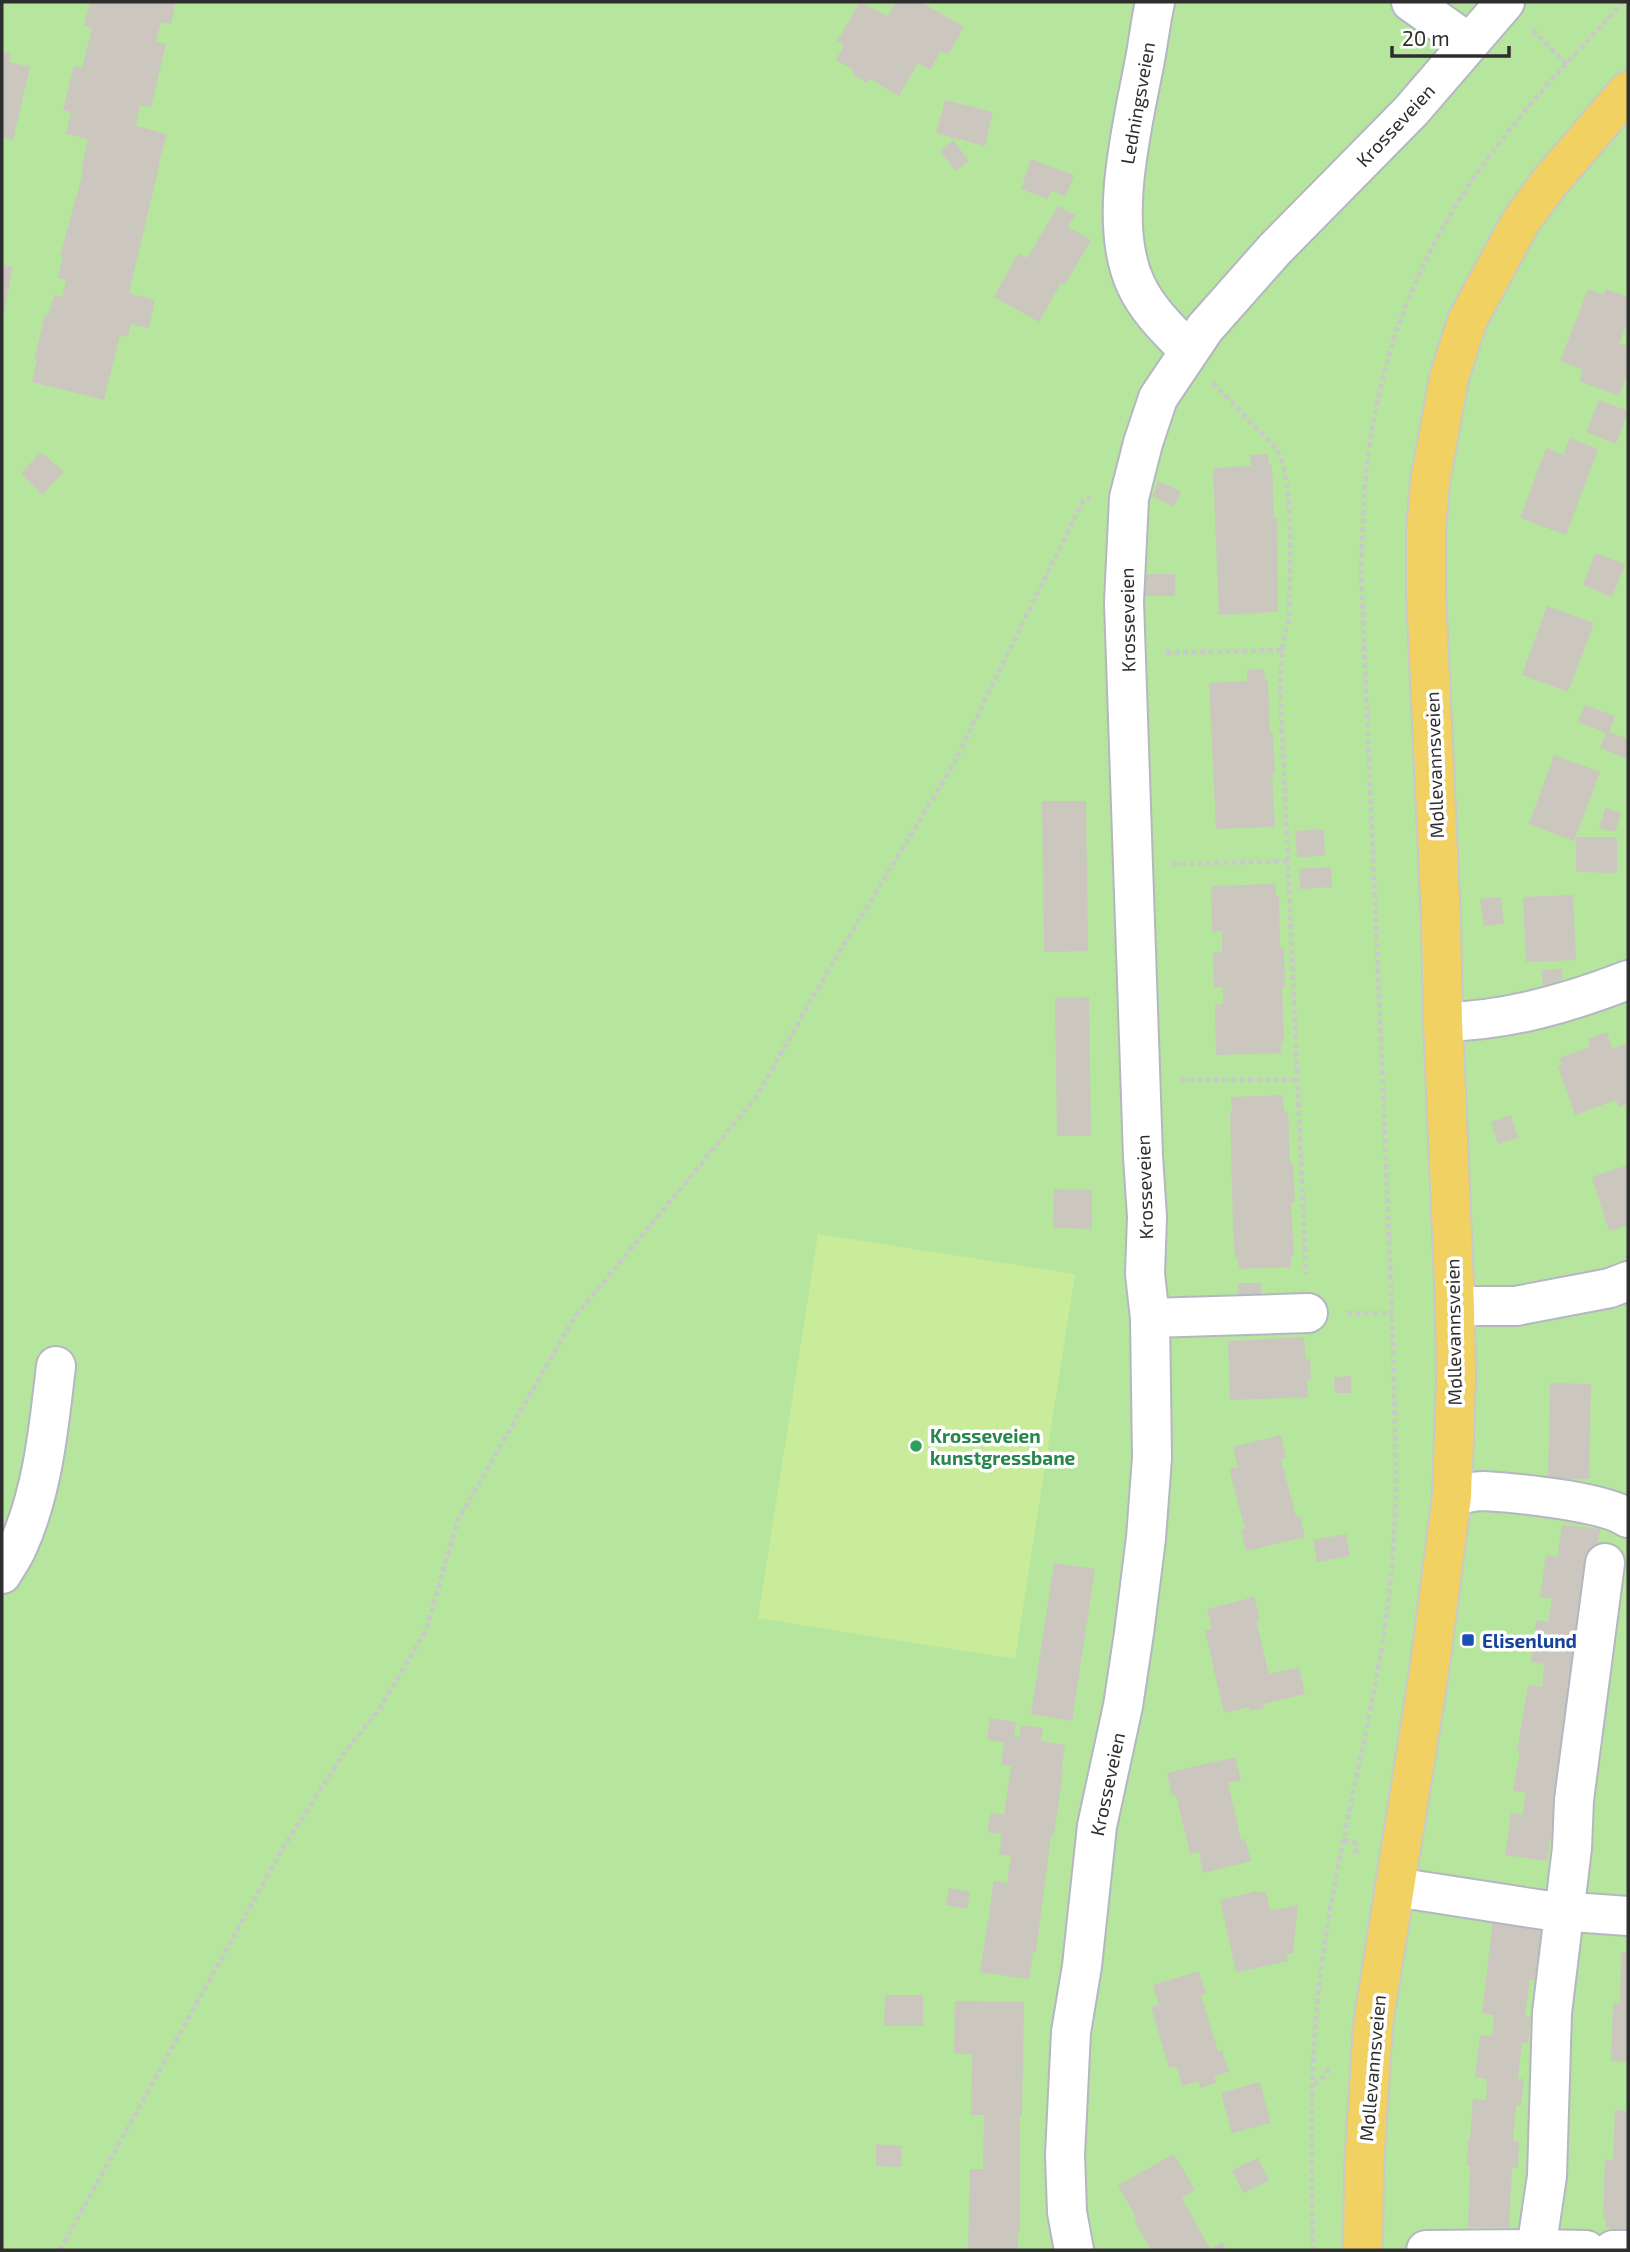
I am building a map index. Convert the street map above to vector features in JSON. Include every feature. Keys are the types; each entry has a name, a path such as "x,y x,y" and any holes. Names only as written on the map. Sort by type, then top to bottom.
{"main road":[{"name":"Møllevannsveien","path":"1363,2250 1364,2168 1373,2025 1429,1672 1452,1496 1455,1306 1441,920 1433,785 1426,531 1430,482 1449,378 1467,321 1521,221 1549,183 1628,91"}],"street":[{"name":"Ledningsveien","path":"1155,2 1129,136 1125,170 1124,227 1128,261 1136,285 1163,324 1189,351"},
{"path":"1411,2 1469,43"},
{"name":"Krosseveien","path":"1074,2250 1067,2212 1065,2155 1071,2032 1082,1966 1097,1826 1123,1706 1146,1538 1152,1458 1150,1318 1144,1274 1147,1217 1124,602 1129,498 1158,398 1205,328 1275,249 1411,111 1504,2"},
{"path":"1443,1022 1496,1019 1567,1001 1628,980"},
{"path":"1455,1306 1516,1306 1628,1281"},
{"path":"1150,1318 1308,1313"},
{"path":"2,1574 18,1547 36,1493 56,1366"},
{"path":"1452,1496 1481,1491 1523,1495 1605,1507 1628,1518"},
{"path":"1536,2249 1547,2176 1552,2013 1572,1849 1574,1800 1605,1563"},
{"path":"1395,1887 1544,1910 1628,1916"},
{"path":"1426,2250 1586,2250"},
{"path":"1614,2250 1628,2250"}],"path":[{"path":"1504,2 1567,65"},
{"path":"1313,2250 1312,2126 1318,1994 1344,1840 1377,1682 1390,1595 1394,1533 1396,1451 1392,1313 1361,570 1368,456 1377,399 1388,355 1404,306 1429,252 1460,199 1495,149 1525,111 1623,2"},
{"path":"1189,351 1208,378 1276,449 1288,492 1289,619 1280,683 1308,1313"},
{"path":"60,2250 281,1851 344,1753 379,1710 426,1630 458,1520 574,1318 757,1096 822,981 952,767 1083,501 1136,469"},
{"path":"1126,654 1283,650"},
{"path":"1133,865 1288,861"},
{"path":"1140,1080 1298,1080"}],"green space":[{"path":"2,2 1628,2 1628,2250 2,2250"},
{"name":"Krosseveien kunstgressbane","path":"818,1234 1075,1274 1015,1659 758,1618"}],"building":[{"path":"90,2 176,2 171,24 161,22 156,42 166,44 151,107 140,105 136,126 167,134 129,293 155,300 149,328 131,324 128,337 120,335 104,400 32,382 37,360 34,360 45,315 48,316 54,295 62,297 66,280 58,278 63,257 60,256 83,172 81,171 88,139 66,134 71,112 63,110 74,66 82,68 92,28 84,26"},
{"path":"860,2 887,16 896,2 921,2 964,27 948,55 941,51 930,70 918,63 899,96 870,79 867,83 852,74 854,70 836,60 844,45 837,41"},
{"path":"2,51 11,54 9,62 30,67 13,140 2,138"},
{"path":"945,100 993,112 985,146 936,133"},
{"path":"953,140 969,161 956,171 940,151"},
{"path":"1031,159 1074,175 1066,196 1051,191 1048,199 1021,189"},
{"path":"1058,206 1075,215 1068,227 1091,240 1065,285 1061,283 1039,322 994,297 1018,253 1027,258"},
{"path":"2,264 13,267 3,317 2,316"},
{"path":"1588,289 1603,295 1606,289 1628,297 1628,325 1619,343 1628,346 1628,372 1619,396 1579,381 1583,369 1560,361"},
{"path":"1599,400 1628,411 1616,444 1586,432"},
{"path":"1570,438 1598,449 1566,535 1520,518 1546,448 1563,455"},
{"path":"41,452 64,472 42,495 21,473"},
{"path":"1268,454 1269,465 1272,465 1274,518 1277,518 1278,612 1219,615 1213,468 1251,466 1250,455"},
{"path":"1159,481 1181,491 1174,507 1152,496"},
{"path":"1595,553 1625,564 1612,597 1583,585"},
{"path":"1145,574 1175,574 1175,596 1145,596"},
{"path":"1547,606 1594,623 1568,692 1522,675"},
{"path":"1264,669 1265,680 1268,680 1270,733 1273,733 1275,827 1216,829 1209,683 1247,681 1247,670"},
{"path":"1585,705 1615,716 1609,732 1628,739 1628,759 1600,748 1606,733 1578,722"},
{"path":"1554,755 1600,772 1574,841 1529,824"},
{"path":"1042,801 1086,801 1088,951 1044,952"},
{"path":"1605,808 1621,813 1615,832 1599,828"},
{"path":"1324,829 1325,856 1297,857 1295,831"},
{"path":"1576,837 1617,837 1617,873 1576,872"},
{"path":"1331,867 1332,887 1300,889 1299,869"},
{"path":"1276,884 1276,896 1279,896 1280,947 1284,947 1284,1041 1281,1042 1281,1053 1216,1055 1215,1005 1223,1004 1223,987 1214,988 1213,952 1222,952 1222,931 1212,932 1211,886"},
{"path":"1573,895 1576,960 1526,962 1523,897"},
{"path":"1501,897 1504,924 1484,926 1480,899"},
{"path":"1562,969 1563,990 1543,991 1542,970"},
{"path":"1089,997 1091,1136 1057,1136 1055,998"},
{"path":"1607,1032 1612,1049 1628,1043 1628,1104 1619,1107 1616,1100 1575,1115 1558,1067 1562,1065 1559,1058 1590,1047 1587,1039"},
{"path":"1283,1095 1284,1111 1288,1111 1295,1202 1291,1203 1294,1255 1291,1256 1291,1267 1239,1269 1238,1258 1235,1258 1233,1224 1231,1097"},
{"path":"1511,1115 1518,1138 1498,1144 1491,1122"},
{"path":"1628,1165 1628,1225 1609,1231 1592,1177"},
{"path":"1054,1189 1092,1190 1092,1229 1053,1228"},
{"path":"1238,1283 1261,1283 1261,1301 1238,1301"},
{"path":"1304,1337 1306,1359 1310,1359 1308,1397 1230,1400 1228,1341"},
{"path":"1351,1376 1351,1393 1335,1393 1334,1377"},
{"path":"1550,1383 1591,1384 1589,1479 1548,1478"},
{"path":"1281,1435 1286,1458 1281,1459 1296,1517 1300,1516 1305,1537 1246,1551 1241,1530 1245,1529 1229,1469 1238,1467 1233,1447"},
{"path":"1562,1525 1600,1529 1559,1822 1553,1822 1547,1861 1505,1855 1511,1813 1523,1815 1525,1792 1513,1791 1520,1751 1517,1751 1528,1685 1542,1687 1544,1664 1531,1662 1536,1620 1548,1622 1552,1599 1540,1597 1546,1555 1557,1557"},
{"path":"1346,1534 1350,1556 1317,1562 1313,1540"},
{"path":"1054,1563 1095,1569 1072,1721 1031,1714"},
{"path":"1254,1597 1260,1620 1256,1621 1269,1674 1299,1667 1305,1694 1263,1704 1264,1708 1250,1711 1249,1707 1224,1713 1205,1631 1212,1629 1207,1609"},
{"path":"990,1718 1016,1722 1014,1737 1019,1737 1021,1725 1043,1728 1041,1741 1065,1745 1036,1952 1033,1952 1029,1979 980,1972 994,1881 1007,1883 1011,1856 999,1854 1002,1834 987,1832 991,1813 1004,1815 1011,1766 1001,1764 1004,1742 987,1740"},
{"path":"1235,1757 1241,1780 1228,1783 1241,1840 1245,1839 1251,1861 1203,1873 1199,1852 1190,1854 1176,1795 1172,1796 1167,1773"},
{"path":"949,1888 970,1892 967,1909 946,1905"},
{"path":"1258,1891 1266,1892 1270,1911 1298,1905 1293,1953 1287,1954 1288,1961 1236,1972 1220,1900"},
{"path":"1493,1919 1543,1926 1535,1980 1530,1980 1525,2016 1531,2017 1528,2043 1522,2043 1518,2079 1524,2079 1521,2106 1516,2105 1513,2141 1519,2142 1518,2168 1512,2168 1509,2227 1468,2227 1468,2139 1473,2099 1486,2100 1487,2079 1475,2077 1480,2035 1492,2036 1494,2015 1482,2013"},
{"path":"1621,1952 1628,1952 1628,2062 1611,2061 1613,2003 1620,2003"},
{"path":"1199,1971 1206,1994 1201,1995 1218,2051 1222,2050 1229,2072 1214,2076 1216,2083 1200,2088 1198,2081 1182,2086 1177,2066 1169,2068 1151,2007 1159,2005 1153,1985"},
{"path":"885,1995 923,1995 923,2026 884,2026"},
{"path":"955,2001 1024,2002 1018,2250 968,2250 970,2169 983,2169 984,2115 971,2115 972,2054 954,2054"},
{"path":"1260,2082 1271,2123 1232,2133 1221,2093"},
{"path":"1615,2110 1628,2111 1628,2230 1606,2228 1606,2219 1603,2218 1605,2159 1613,2160"},
{"path":"876,2144 902,2146 901,2167 876,2166"},
{"path":"1174,2154 1195,2190 1182,2198 1210,2249 1222,2242 1227,2250 1151,2250 1134,2221 1137,2219 1118,2185"},
{"path":"1258,2158 1269,2181 1243,2193 1232,2170"}],"place":[{"name":"Krosseveien kunstgressbane","path":"916,1446"},
{"name":"Elisenlund","path":"1468,1640"}]}
